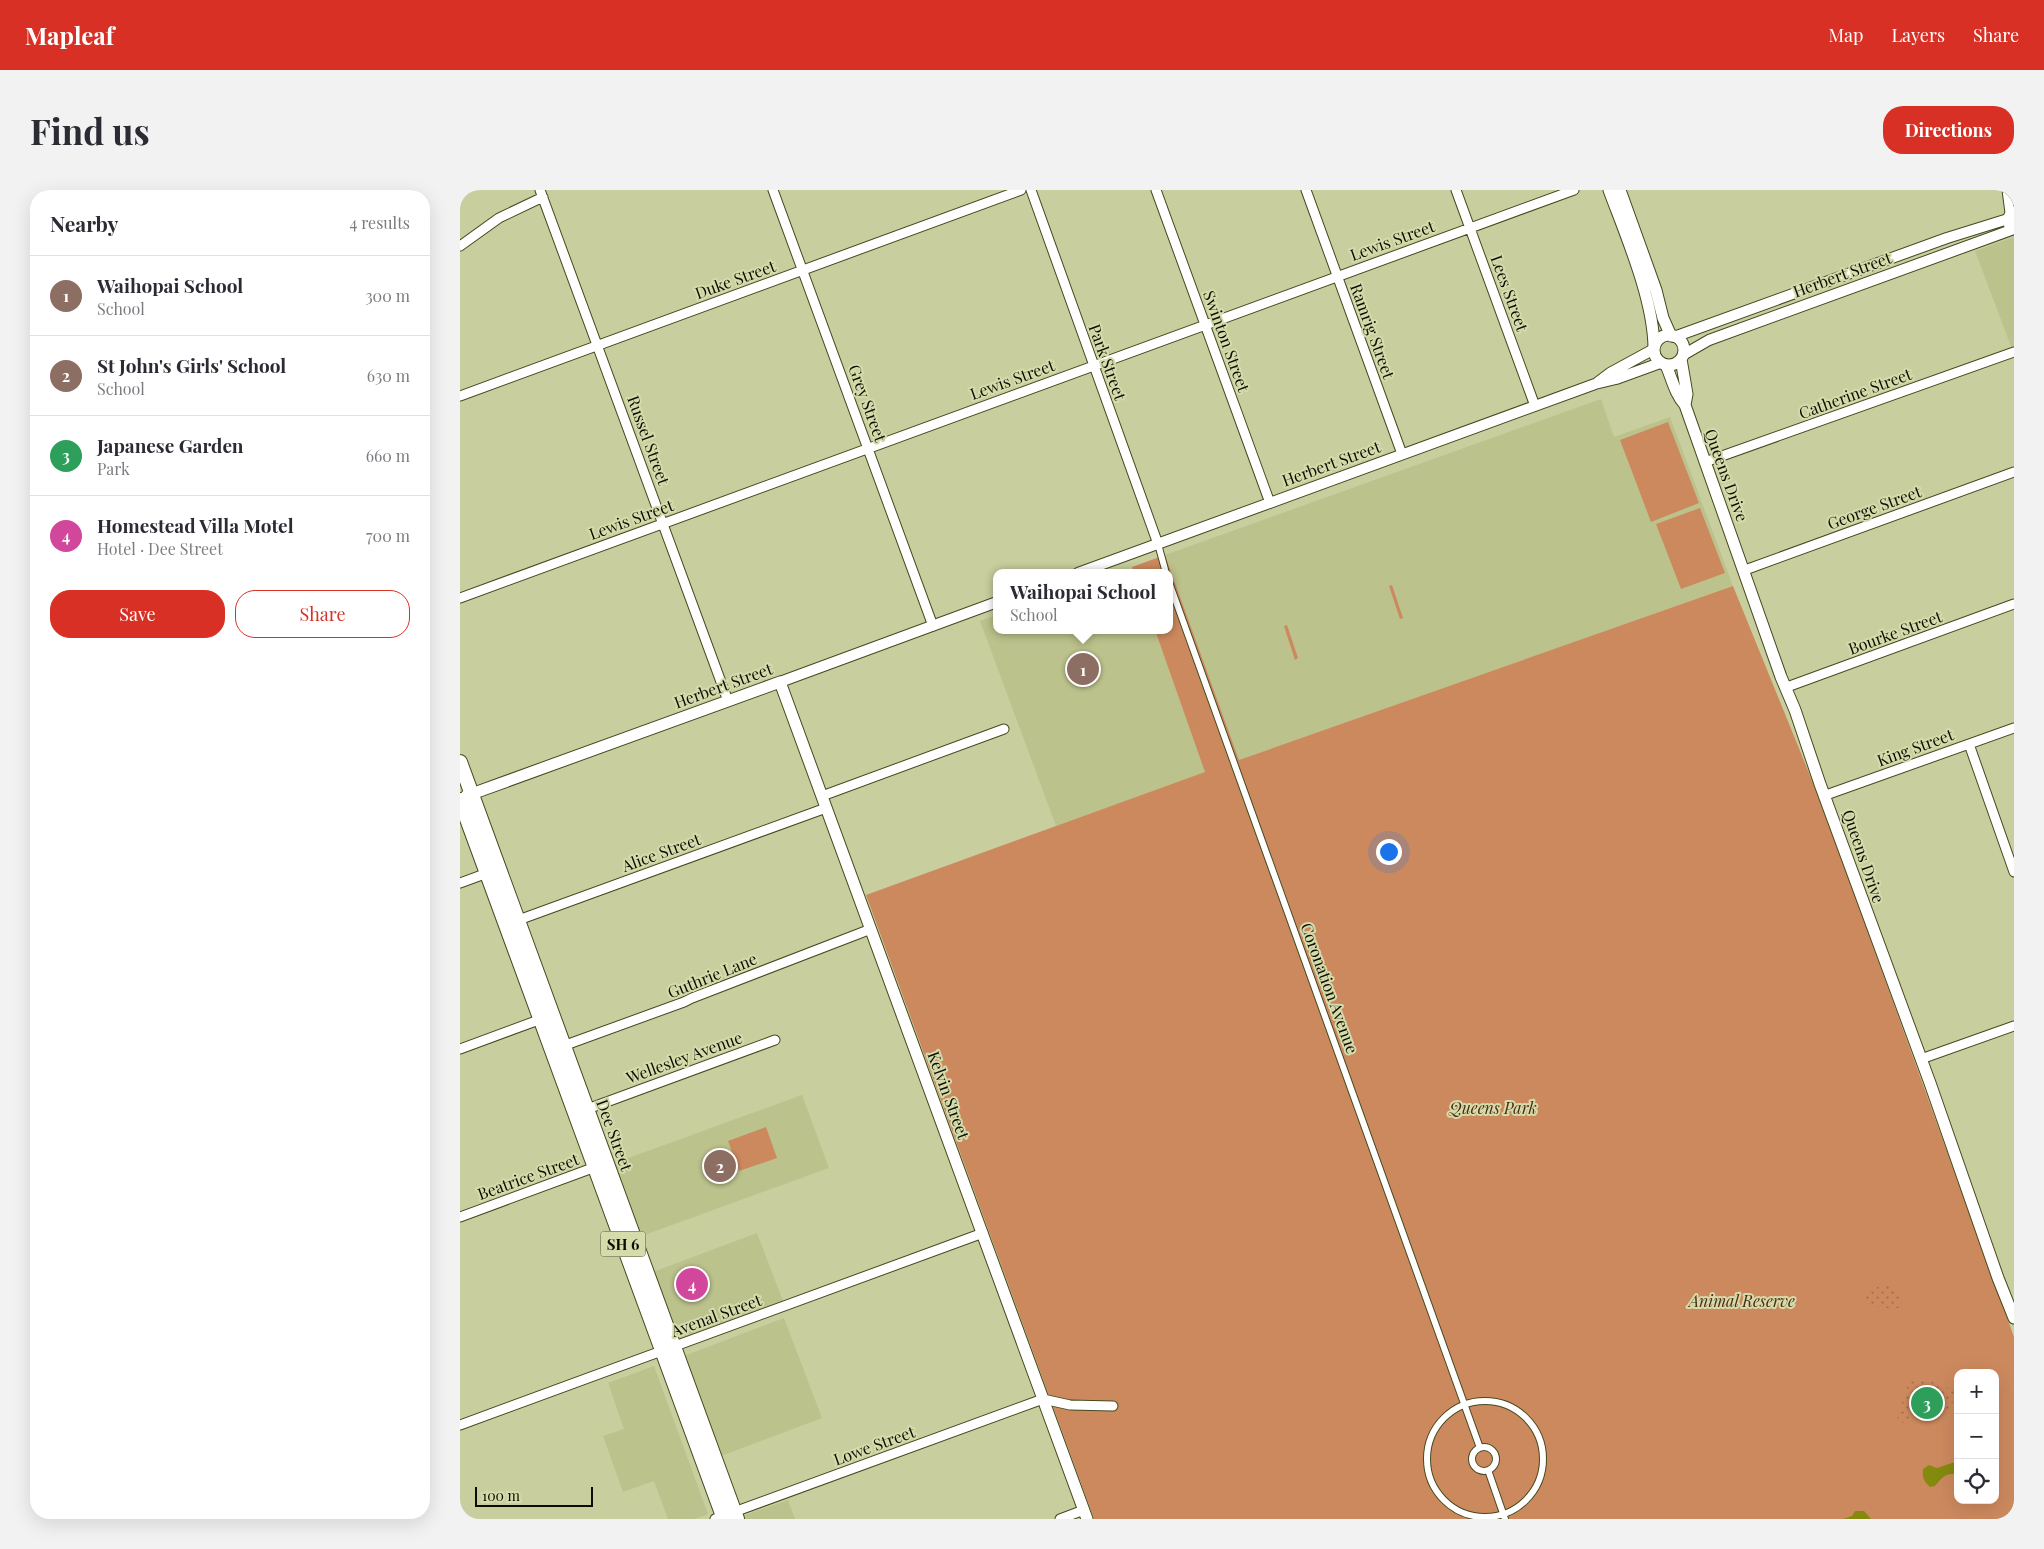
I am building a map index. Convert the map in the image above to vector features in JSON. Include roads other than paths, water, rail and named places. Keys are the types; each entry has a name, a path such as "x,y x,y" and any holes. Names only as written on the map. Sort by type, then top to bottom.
{"main road":[{"path":"1609,190 1648,305 1654,329 1655,355 1663,364"},
{"path":"1620,190 1656,290 1663,318 1673,336 1682,343 1682,357"},
{"name":"Herbert Street","path":"1654,348 1658,340 1666,336 1673,336"},
{"name":"Herbert Street","path":"1663,364 1674,364 1682,357"},
{"name":"Queens Drive","path":"1682,357 1687,394 1685,405"},
{"name":"Queens Drive","path":"1663,364 1672,377 1678,397 1685,405 1745,570 1781,677 1787,687 1912,1038 1922,1059 1998,1278 2014,1318"},
{"name":"Herbert Street","path":"464,798 780,682"},
{"name":"Kelvin Street","path":"780,682 1086,1514"},
{"name":"Dee Street","path":"460,762 464,798 512,922 668,1349 726,1517"},
{"name":"Dee Street","path":"546,1017 563,1046 581,1111"}],"street":[{"name":"Grey Street","path":"773,190 933,626"},
{"name":"Duke Street","path":"460,396 1021,190"},
{"name":"Park Street","path":"1030,190 1158,544"},
{"name":"Swinton Street","path":"1156,190 1270,503"},
{"name":"Ramrig Street","path":"1306,190 1402,454"},
{"name":"Lees Street","path":"1456,190 1535,406"},
{"name":"Lewis Street","path":"460,598 1574,190"},
{"path":"2008,190 2014,196"},
{"path":"2008,190 2011,214 2009,225 2014,229"},
{"path":"460,246 499,218 542,193"},
{"name":"Russel Street","path":"542,193 728,701"},
{"name":"Herbert Street","path":"1673,336 1846,276 2011,214"},
{"name":"Herbert Street","path":"1682,357 1709,340 2014,229"},
{"path":"1846,276 1850,288"},
{"name":"Herbert Street","path":"1595,384 1610,373 1640,358 1654,348"},
{"name":"Catherine Street","path":"1705,462 2014,352"},
{"name":"Herbert Street","path":"1089,569 1595,384 1663,364"},
{"name":"George Street","path":"1745,570 2014,472"},
{"path":"1158,544 1165,569"},
{"name":"Coronation Avenue","path":"1173,593 1480,1448"},
{"name":"Herbert Street","path":"780,682 993,604"},
{"name":"Bourke Street","path":"1787,687 2014,604"},
{"name":"King Street","path":"1826,795 2014,728"},
{"path":"822,796 1004,729"},
{"path":"1969,744 2014,872"},
{"name":"Alice Street","path":"512,922 826,808"},
{"path":"460,883 493,871"},
{"name":"Guthrie Lane","path":"563,1046 684,1002 871,929"},
{"path":"460,1049 546,1017"},
{"path":"1922,1059 2014,1026"},
{"name":"Wellesley Avenue","path":"581,1111 775,1040"},
{"name":"Beatrice Street","path":"460,1217 601,1166"},
{"name":"Avenal Street","path":"460,1424 983,1234"},
{"path":"1043,1399 1070,1405 1113,1406"},
{"name":"Lowe Street","path":"726,1517 1043,1399"},
{"path":"1479,1400 1493,1401 1507,1405 1520,1412 1531,1422 1543,1447 1544,1460 1537,1487 1528,1499 1505,1517 1471,1516 1456,1510 1443,1500 1433,1487 1428,1472 1426,1455 1430,1439 1438,1424 1450,1412 1465,1404 1479,1400"},
{"path":"1480,1448 1491,1449 1496,1455 1494,1466 1488,1470 1480,1470 1474,1465 1474,1453 1480,1448"},
{"path":"1488,1470 1505,1517"},
{"path":"1060,1519 1086,1514"}],"place":[{"name":"Waihopai School","path":"1083,669"},
{"name":"St John's Girls' School","path":"720,1166"},
{"name":"Homestead Villa Motel","path":"692,1284"},
{"name":"Japanese Garden","path":"1927,1403"}],"park label":[{"name":"Queens Park","path":"1493,1107"},
{"name":"Animal Reserve","path":"1742,1300"}]}
